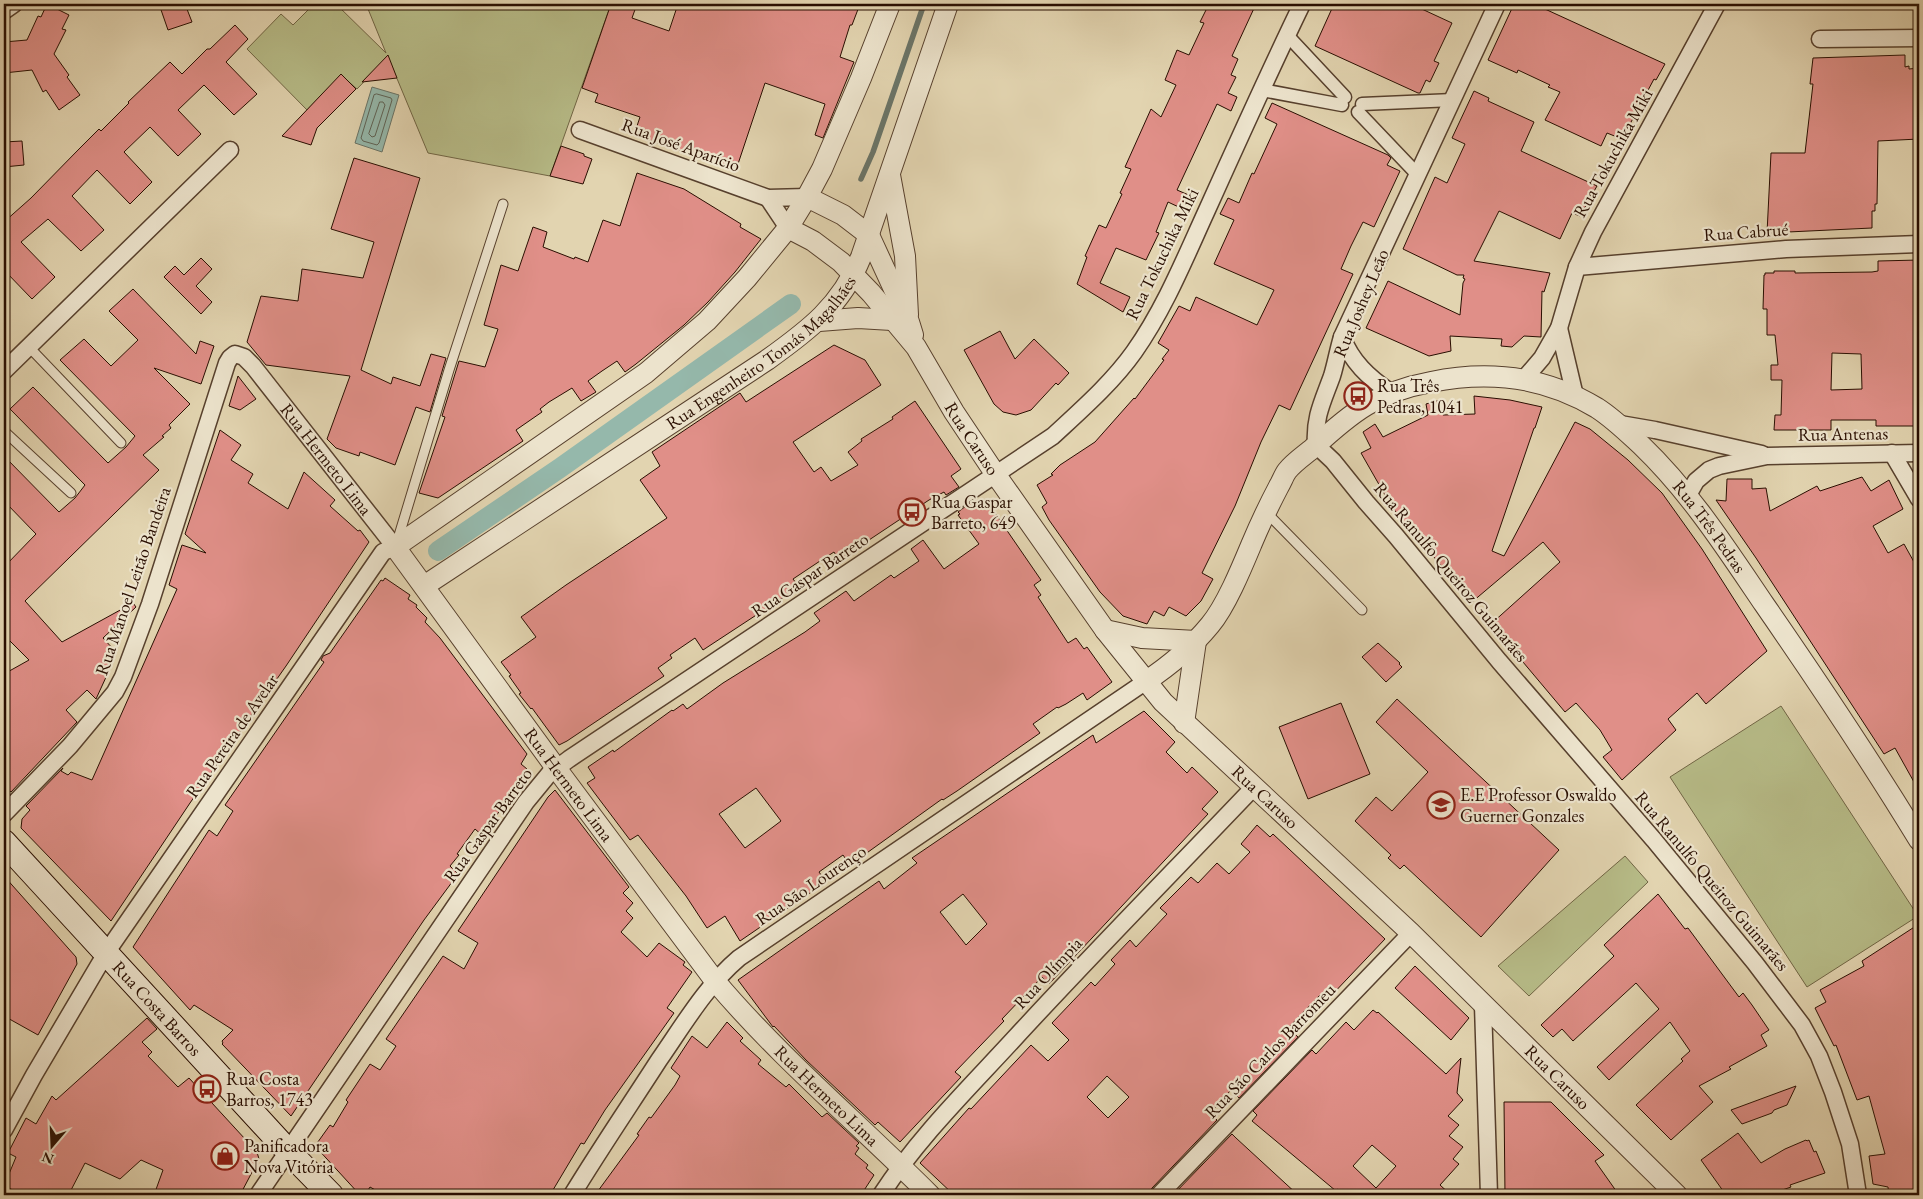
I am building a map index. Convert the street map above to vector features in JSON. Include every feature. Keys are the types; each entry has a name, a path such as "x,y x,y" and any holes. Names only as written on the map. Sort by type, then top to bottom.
{"main road":[{"name":"Rua Costa Barros","path":"4,842 288,1151 331,1195"}],"street":[{"path":"4,11 14,4"},
{"path":"395,547 646,373 707,321 794,231 813,200 890,4"},
{"name":"Rua Engenheiro Tomás Magalhães","path":"424,586 759,366 819,321 838,300 847,268 890,174 948,4"},
{"name":"Rua Tokuchika Miki","path":"996,475 1052,436 1090,402 1133,353 1152,324 1176,279 1302,4"},
{"name":"Rua Joshey Leão","path":"1316,445 1315,428 1317,416 1332,374 1342,337 1497,4"},
{"name":"Rua Tokuchika Miki","path":"1524,379 1542,358 1559,328 1577,267 1593,232 1717,4"},
{"path":"1287,34 1344,101 1348,113 1360,108 1453,100"},
{"path":"1820,39 1919,38"},
{"path":"1262,90 1344,101"},
{"path":"1360,108 1418,175"},
{"name":"Rua José Aparício","path":"580,130 768,198 813,200"},
{"path":"4,371 230,150"},
{"path":"819,321 858,318 901,321 905,256 890,174"},
{"path":"768,198 794,231"},
{"path":"813,200 843,215 865,231"},
{"name":"Rua Caruso","path":"794,231 828,251 901,321"},
{"name":"Rua Caruso","path":"865,231 901,321 954,412 1105,630 1146,682 1184,723 1411,934 1677,1195"},
{"name":"Rua Cabrué","path":"1577,267 1776,250 1919,244"},
{"path":"1559,328 1576,396"},
{"path":"1342,337 1348,352 1357,365 1390,392"},
{"name":"Rua Hermeto Lima","path":"232,355 244,358 253,366 395,547 556,768 715,981 738,1008 776,1046 930,1195"},
{"name":"Rua Manoel Leitão Bandeira","path":"4,814 70,746 115,692 123,677 150,604 227,363 232,355"},
{"name":"Rua Três Pedras","path":"1316,445 1346,418 1364,405 1390,392 1457,376 1489,375 1524,379 1576,396 1597,408 1620,424 1662,465 1688,495 1807,667 1919,840"},
{"name":"Rua Antenas","path":"1620,424 1656,430 1767,456"},
{"path":"1146,682 1196,641 1212,623 1241,569 1265,512 1287,471 1316,445"},
{"name":"Rua Ranulfo Queiroz Guimarães","path":"1316,445 1333,461 1499,662 1654,840 1756,963 1802,1025 1818,1056 1833,1092 1850,1144 1858,1195"},
{"path":"1892,453 1919,499"},
{"name":"Rua Antenas","path":"1688,495 1696,481 1709,470 1719,466 1767,456 1919,453"},
{"name":"Rua Gaspar Barreto","path":"258,1195 526,802 556,768 996,475"},
{"name":"Rua Pereira de Avelar","path":"4,1130 47,1052 106,953 383,552 395,547"},
{"path":"1105,630 1142,638 1196,641"},
{"path":"1184,723 1196,641"},
{"name":"Rua São Lourenço","path":"572,1195 694,1008 715,981 739,958 1146,682"},
{"name":"Rua Olímpia","path":"880,1195 926,1133 1061,988 1254,787"},
{"name":"Rua São Carlos Barromeu","path":"1159,1195 1411,934"},
{"path":"1483,1005 1489,1195"}],"lane":[{"path":"395,547 449,370 503,204"},
{"path":"29,347 121,442"},
{"path":"4,431 71,493"},
{"path":"1265,512 1362,610"}],"green space":[{"path":"314,4 336,4 386,53 366,4 611,4 550,176 428,153 388,57 357,89 341,75 307,110 247,49 281,14 293,25"},
{"path":"1781,706 1918,916 1807,987 1670,777"},
{"path":"1625,856 1648,882 1529,996 1498,966"}],"water":[{"path":"372,87 399,95 382,152 355,143"}],"building":[{"path":"47,4 69,15 62,29 66,30 54,54 80,95 59,110 46,90 43,92 32,70 4,73 4,42 27,40 38,16 41,17"},
{"path":"159,4 185,4 192,22 168,30"},
{"path":"611,4 637,4 632,18 669,31 678,4 860,4 852,25 850,25 840,57 854,62 823,138 815,135 825,104 765,83 736,170 634,135 640,117 595,102 598,94 582,88"},
{"path":"1209,4 1256,4 1232,56 1238,59 1231,75 1236,77 1228,93 1237,97 1231,111 1217,104 1177,190 1191,196 1185,210 1168,202 1156,232 1159,233 1146,260 1116,248 1100,283 1130,297 1123,312 1077,284 1087,257 1085,256 1099,225 1106,228 1122,194 1120,193 1131,169 1125,167 1151,109 1161,117 1176,85 1165,80 1177,50 1189,55 1204,23 1200,22"},
{"path":"1334,4 1411,4 1452,23 1434,61 1439,63 1430,82 1426,80 1420,93 1315,46"},
{"path":"1514,4 1534,4 1665,64 1656,80 1654,79 1622,139 1607,133 1601,146 1545,120 1560,92 1548,87 1550,85 1518,70 1517,73 1488,60"},
{"path":"235,25 248,39 226,62 257,94 234,115 204,85 178,110 201,134 178,156 150,127 124,152 152,182 130,204 97,170 72,196 104,230 81,251 48,219 21,242 55,277 32,299 4,270 4,222 31,198 99,129 101,131 170,62 182,74"},
{"path":"388,55 397,78 362,82"},
{"path":"1905,55 1905,67 1909,66 1909,69 1919,68 1919,139 1878,141 1877,204 1875,204 1875,211 1872,211 1872,228 1767,233 1771,153 1805,153 1813,84 1810,84 1813,58"},
{"path":"341,74 356,89 317,128 311,145 282,136"},
{"path":"1474,91 1489,98 1488,101 1534,122 1521,151 1597,186 1580,216 1572,213 1560,239 1499,211 1474,261 1550,273 1544,292 1542,291 1541,337 1524,336 1512,347 1501,346 1502,339 1450,336 1451,351 1429,356 1366,328 1388,281 1460,315 1464,275 1457,275 1403,249 1435,177 1447,183 1465,144 1452,138"},
{"path":"1272,103 1388,155 1391,158 1387,165 1400,171 1374,227 1363,222 1351,246 1341,269 1353,274 1290,410 1279,405 1261,442 1235,506 1202,573 1213,579 1201,601 1186,616 1169,607 1164,616 1154,611 1147,624 1123,616 1100,592 1049,520 1042,507 1047,503 1037,485 1053,475 1051,474 1060,465 1095,442 1135,399 1164,360 1162,359 1169,350 1158,343 1179,306 1190,311 1196,297 1257,325 1274,290 1214,264 1234,220 1220,214 1228,198 1239,203 1277,124 1265,118"},
{"path":"22,141 24,165 4,167 4,142"},
{"path":"561,146 584,154 584,156 592,159 583,184 550,176"},
{"path":"354,158 420,178 361,370 391,384 393,377 420,386 431,354 446,358 430,412 416,407 395,465 360,452 359,456 336,448 327,439 350,376 266,365 247,342 261,296 298,301 302,269 363,278 374,242 331,229"},
{"path":"637,173 684,189 741,224 740,227 761,239 708,302 684,325 636,364 625,372 617,361 602,371 588,381 596,392 581,401 572,388 549,402 540,409 542,412 516,430 523,441 438,498 419,493 445,417 442,416 459,361 485,367 498,329 484,325 501,265 518,271 533,227 547,232 543,247 574,259 575,257 588,262 603,220 620,226"},
{"path":"201,258 212,269 196,286 212,302 201,314 164,277 175,266 184,275"},
{"path":"1919,260 1919,426 1876,426 1876,420 1831,420 1831,430 1774,430 1775,415 1781,415 1782,380 1771,380 1771,365 1778,365 1775,335 1767,335 1767,309 1763,309 1765,273 1774,273 1774,271 1795,271 1795,273 1872,272 1878,271 1878,261","holes":["1832,353 1861,354 1862,389 1831,390"]},
{"path":"133,289 196,354 200,341 214,346 201,384 154,368 190,404 169,425 171,428 162,436 164,437 143,455 159,470 25,601 62,642 133,603 136,607 103,638 115,651 110,664 103,671 107,675 96,699 87,690 66,710 77,722 11,792 4,786 4,705 9,701 4,695 4,674 29,660 4,635 4,567 36,534 4,501 4,456 59,512 75,498 85,485 10,409 33,387 108,463 126,447 135,436 60,360 84,339 111,366 138,340 109,311"},
{"path":"1000,331 1015,359 1034,339 1069,373 1058,385 1056,383 1031,410 1016,415 1003,412 994,404 964,350"},
{"path":"834,345 865,360 881,385 793,442 814,472 821,467 831,481 858,465 848,452 862,441 861,439 893,419 892,417 915,401 961,469 951,476 959,487 946,495 944,492 929,500 839,560 834,552 793,579 799,587 703,650 695,638 670,655 672,658 658,668 664,676 559,745 532,708 519,694 521,693 509,676 511,675 501,662 536,637 521,617 667,518 640,480 660,466 652,452 740,393 746,402"},
{"path":"238,376 256,399 240,410 229,406"},
{"path":"1474,396 1510,400 1542,407 1492,551 1504,556 1575,422 1590,429 1628,460 1662,493 1702,549 1767,651 1706,704 1697,693 1668,719 1676,730 1622,780 1603,757 1612,750 1600,730 1576,703 1565,712 1491,624 1560,562 1543,542 1472,602 1395,511 1387,494 1385,495 1361,453 1371,448 1363,432 1375,424 1383,437 1428,415 1426,404 1440,400 1443,415 1475,414"},
{"path":"220,430 241,445 231,460 253,474 248,483 288,509 304,472 335,500 330,506 358,531 360,530 369,542 111,921 21,828 22,819 30,810 26,806 63,768 61,771 68,775 71,772 92,780 177,589 169,585 182,545 206,553 185,534"},
{"path":"1862,477 1871,491 1889,480 1903,509 1873,526 1888,553 1904,544 1919,571 1919,791 1895,748 1884,754 1716,500 1726,501 1727,479 1752,479 1752,489 1766,488 1770,511 1817,486 1820,491"},
{"path":"986,500 1041,580 1034,585 1041,595 1038,597 1068,643 1076,638 1084,649 1087,647 1112,682 1087,700 1083,693 1066,704 1057,707 1033,724 1040,733 957,791 942,799 850,865 843,855 819,872 826,882 740,941 725,916 707,928 686,896 638,835 630,840 587,783 595,778 588,767 613,750 614,752 672,710 683,704 687,709 723,683 805,632 820,621 814,613 846,591 854,601 891,575 894,578 919,561 911,549 923,540 944,569 979,544 958,515 960,514 958,512 970,503","holes":["756,788 781,821 745,848 719,814"]},
{"path":"385,578 410,595 408,599 417,605 416,607 427,618 425,622 440,638 527,754 521,764 527,769 483,836 475,829 457,854 459,855 450,866 458,874 424,920 291,1116 222,1044 222,1041 233,1030 194,1005 190,1010 133,947 209,830 217,836 233,811 225,805 324,662 321,660 323,656 330,653 381,580 383,581"},
{"path":"1378,643 1402,667 1386,682 1362,657"},
{"path":"1397,699 1559,850 1481,937 1404,865 1400,869 1388,858 1391,855 1355,821 1376,797 1392,811 1428,772 1376,722"},
{"path":"1341,703 1370,774 1308,799 1279,727"},
{"path":"1144,711 1175,742 1166,752 1187,773 1192,767 1218,792 1202,809 1208,814 1049,984 1042,977 1002,1019 1004,1021 955,1072 961,1077 900,1142 878,1122 875,1125 773,1027 738,980 879,881 884,889 917,863 912,858 1093,735 1096,743","holes":["963,894 987,924 966,945 940,912"]},
{"path":"555,790 629,887 623,893 633,903 626,911 633,918 621,932 647,957 659,943 685,962 683,965 692,972 667,1008 674,1013 605,1110 584,1144 581,1143 550,1195 384,1195 370,1187 365,1195 360,1195 315,1146 330,1125 333,1127 348,1102 346,1100 370,1064 380,1070 396,1046 386,1039 443,956 464,969 478,943 458,931 548,797"},
{"path":"1257,825 1270,837 1273,834 1385,939 1329,998 1323,992 1288,1028 1298,1037 1239,1098 1231,1090 1210,1113 1217,1120 1152,1188 1149,1195 954,1195 920,1163 969,1108 971,1109 1031,1045 1048,1061 1069,1040 1052,1023 1091,982 1095,986 1115,964 1111,960 1130,940 1136,947 1167,914 1160,908 1191,877 1198,883 1217,863 1229,874 1250,852 1241,844","holes":["1107,1076 1129,1097 1108,1118 1087,1097"]},
{"path":"4,876 76,957 77,964 38,1035 4,1016"},
{"path":"1658,894 1685,929 1688,928 1739,997 1743,993 1769,1030 1761,1035 1767,1046 1729,1067 1731,1069 1699,1086 1713,1102 1671,1140 1636,1105 1683,1061 1681,1059 1690,1051 1670,1022 1609,1080 1597,1067 1659,1009 1636,983 1573,1041 1562,1029 1553,1037 1541,1025 1614,956 1604,945"},
{"path":"1919,924 1919,1195 1889,1195 1888,1187 1873,1184 1869,1156 1885,1154 1869,1096 1857,1100 1836,1045 1834,1046 1815,1008 1826,1002 1820,990 1864,966 1862,961"},
{"path":"1415,966 1469,1018 1451,1040 1395,988"},
{"path":"1373,1010 1378,1012 1446,1074 1461,1058 1457,1093 1463,1100 1448,1116 1459,1125 1449,1136 1463,1147 1453,1159 1459,1164 1440,1185 1451,1195 1345,1195 1337,1189 1336,1191 1252,1121 1257,1115 1253,1111 1312,1050 1316,1054 1346,1022 1354,1030","holes":["1372,1145 1396,1166 1376,1188 1353,1166"]},
{"path":"147,1018 157,1029 142,1042 152,1052 148,1056 178,1087 189,1078 257,1152 259,1159 240,1195 154,1195 163,1170 141,1160 120,1179 85,1163 69,1194 60,1190 55,1195 24,1195 4,1186 16,1157 8,1153 26,1118 36,1124 52,1096 56,1100"},
{"path":"727,1022 743,1038 740,1041 761,1060 758,1064 786,1087 789,1084 822,1117 827,1113 859,1143 856,1146 859,1148 855,1154 868,1165 866,1168 874,1175 861,1195 595,1195 639,1135 637,1134 649,1117 651,1118 675,1085 680,1076 671,1068 692,1036 707,1048"},
{"path":"1796,1086 1787,1105 1774,1110 1772,1113 1742,1124 1731,1110"},
{"path":"1504,1102 1551,1102 1604,1155 1595,1161 1619,1195 1505,1195"},
{"path":"1738,1133 1761,1163 1785,1149 1809,1140 1825,1173 1768,1195 1726,1195 1701,1160"},
{"path":"1232,1134 1236,1138 1298,1195 1173,1195"}],"waterway":[{"path":"861,179 873,152 924,4"},
{"path":"438,551 560,468 791,304"}],"place":[{"name":"Rua Três Pedras, 1041","path":"1358,396"},
{"name":"Rua Gaspar Barreto, 649","path":"912,512"},
{"name":"E.E Professor Oswaldo Guerner Gonzales","path":"1441,805"},
{"name":"Rua Costa Barros, 1743","path":"207,1089"},
{"name":"Panificadora Nova Vitória","path":"225,1156"}]}
